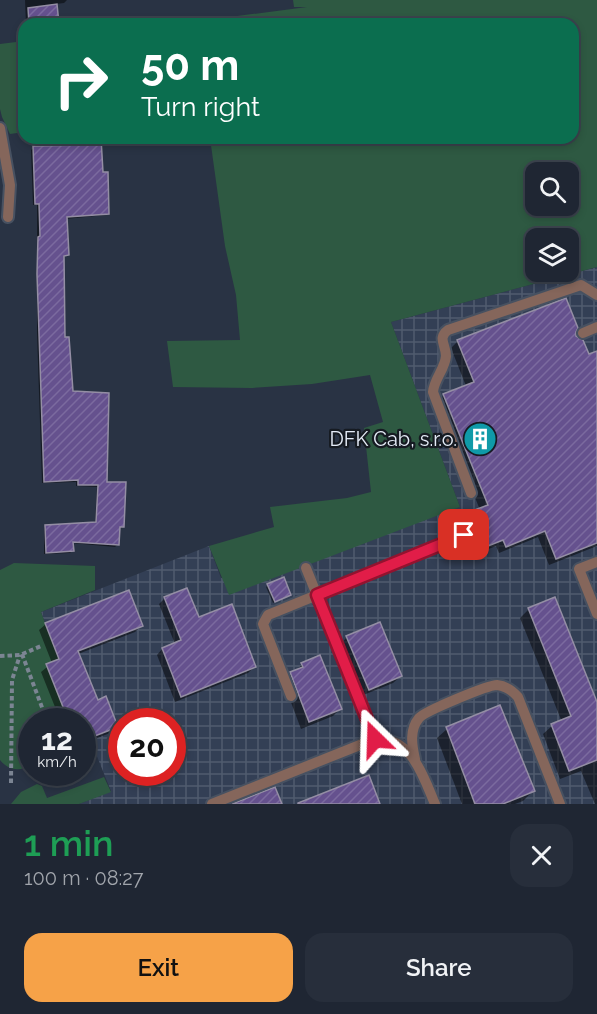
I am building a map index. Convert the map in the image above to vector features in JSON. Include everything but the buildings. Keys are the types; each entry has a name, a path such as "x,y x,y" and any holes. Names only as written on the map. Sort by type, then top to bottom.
{"lane":[{"path":"0,128 10,185 8,217"},
{"path":"471,493 434,392 435,383 446,357 441,340 443,334 448,330 581,285 597,295"},
{"path":"583,333 597,327"},
{"path":"291,696 264,624 268,615 464,535"},
{"path":"597,562 579,569 597,614"},
{"path":"306,568 375,739"},
{"path":"435,804 415,759 412,736 420,717 429,711 490,686 501,686 508,688 518,697 560,804"},
{"path":"212,804 375,739 392,741 415,759"}],"path":[{"path":"0,656 21,654 41,646"},
{"path":"21,654 42,708"},
{"path":"11,783 12,680 21,654"}],"shaded area":[{"path":"597,267 597,804 79,804 111,791 109,786 186,786 186,708 108,708 108,784 96,754 96,708 64,708 46,664 58,658 41,612 209,546 221,578 460,507 391,322 541,282 579,282 579,272"}],"green space":[{"path":"293,0 597,0 597,267 579,272 579,228 525,228 525,282 541,282 391,322 460,507 229,595 209,546 274,527 270,507 347,498 371,492 364,428 383,422 370,375 312,384 252,388 173,387 167,341 240,340 236,295 225,246 211,144 579,144 579,18 222,18 307,7 294,7"},
{"path":"18,42 18,133 10,134 0,109 0,44"},
{"path":"14,563 95,566 95,590 41,612 58,659 46,664 64,708 18,708 18,769 7,766 0,760 0,570"},
{"path":"104,777 111,792 79,804 11,804 21,792 33,786 42,786 47,798 80,786 96,786 96,780"}],"place":[{"name":"DFK Cab, s.r.o.","path":"480,439"}],"route":[{"path":"375,739 317,595 464,535"}]}
